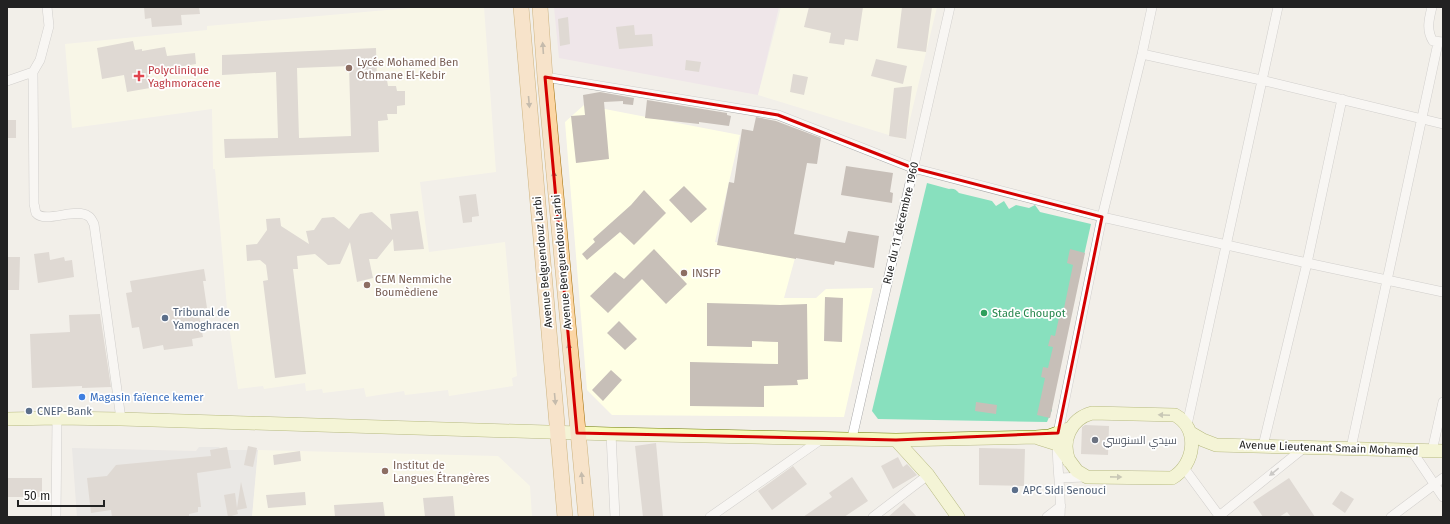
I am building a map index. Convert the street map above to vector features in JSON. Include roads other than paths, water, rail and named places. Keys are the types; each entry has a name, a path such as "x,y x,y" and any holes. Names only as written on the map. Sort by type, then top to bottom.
{"main road":[{"name":"Avenue Belguendouz Larbi","path":"521,7 565,517"},
{"name":"Avenue Benguendouz Larbi","path":"540,7 545,77 586,517"},
{"path":"1069,461 1066,454 1068,433 1077,420 1084,415 1092,413 1175,415 1182,419 1189,429 1203,440 1216,444"},
{"path":"7,420 57,418 121,419 611,434 896,440 1036,437 1057,439 1071,428"},
{"path":"1186,464 1193,446 1189,429"},
{"path":"1057,439 1069,461 1077,471 1087,476 1172,478 1179,474 1186,464 1201,449 1216,444"},
{"path":"896,440 928,475 958,517"},
{"name":"Avenue Lieutenant Smain Mohamed","path":"1216,444 1437,451"}],"street":[{"path":"47,7 49,26 40,60 33,72 35,212 40,216 81,213 89,216 94,224 121,419"},
{"name":"Rue du 11 décembre 1960","path":"852,438 950,7"},
{"path":"1060,517 1061,506 1057,439 1102,217 1152,7"},
{"path":"1189,429 1226,244 1278,7"},
{"path":"1351,448 1386,280 1441,42 1433,41 1428,28 1432,7"},
{"path":"1142,54 1261,80 1443,124"},
{"path":"7,81 33,72"},
{"path":"545,77 778,115 913,168 1102,217 1443,292"},
{"path":"1263,446 1307,263 1342,99"},
{"path":"1437,451 1443,402"},
{"path":"56,517 57,418"},
{"path":"611,434 615,517"},
{"path":"710,517 824,438"},
{"path":"1186,464 1219,517 1304,447"},
{"path":"1412,450 1443,497"},
{"path":"872,517 928,475"},
{"path":"1059,478 1087,476"},
{"path":"1391,517 1443,478"},
{"path":"1047,517 1061,506"}],"place":[{"name":"Lycée Mohamed Ben Othmane El-Kebir","path":"349,68"},
{"name":"Polyclinique Yaghmoracene","path":"139,76"},
{"name":"INSFP","path":"684,273"},
{"name":"CEM Nemmiche Boumèdiene","path":"367,285"},
{"name":"Stade Choupot","path":"984,313"},
{"name":"Tribunal de Yamoghracen","path":"165,318"},
{"name":"Magasin faïence kemer","path":"82,397"},
{"name":"CNEP-Bank","path":"29,411"},
{"name":"سيدي السنوسي","path":"1095,440"},
{"name":"Institut de Langues Étrangères","path":"385,471"},
{"name":"APC Sidi Senouci","path":"1015,490"}]}
